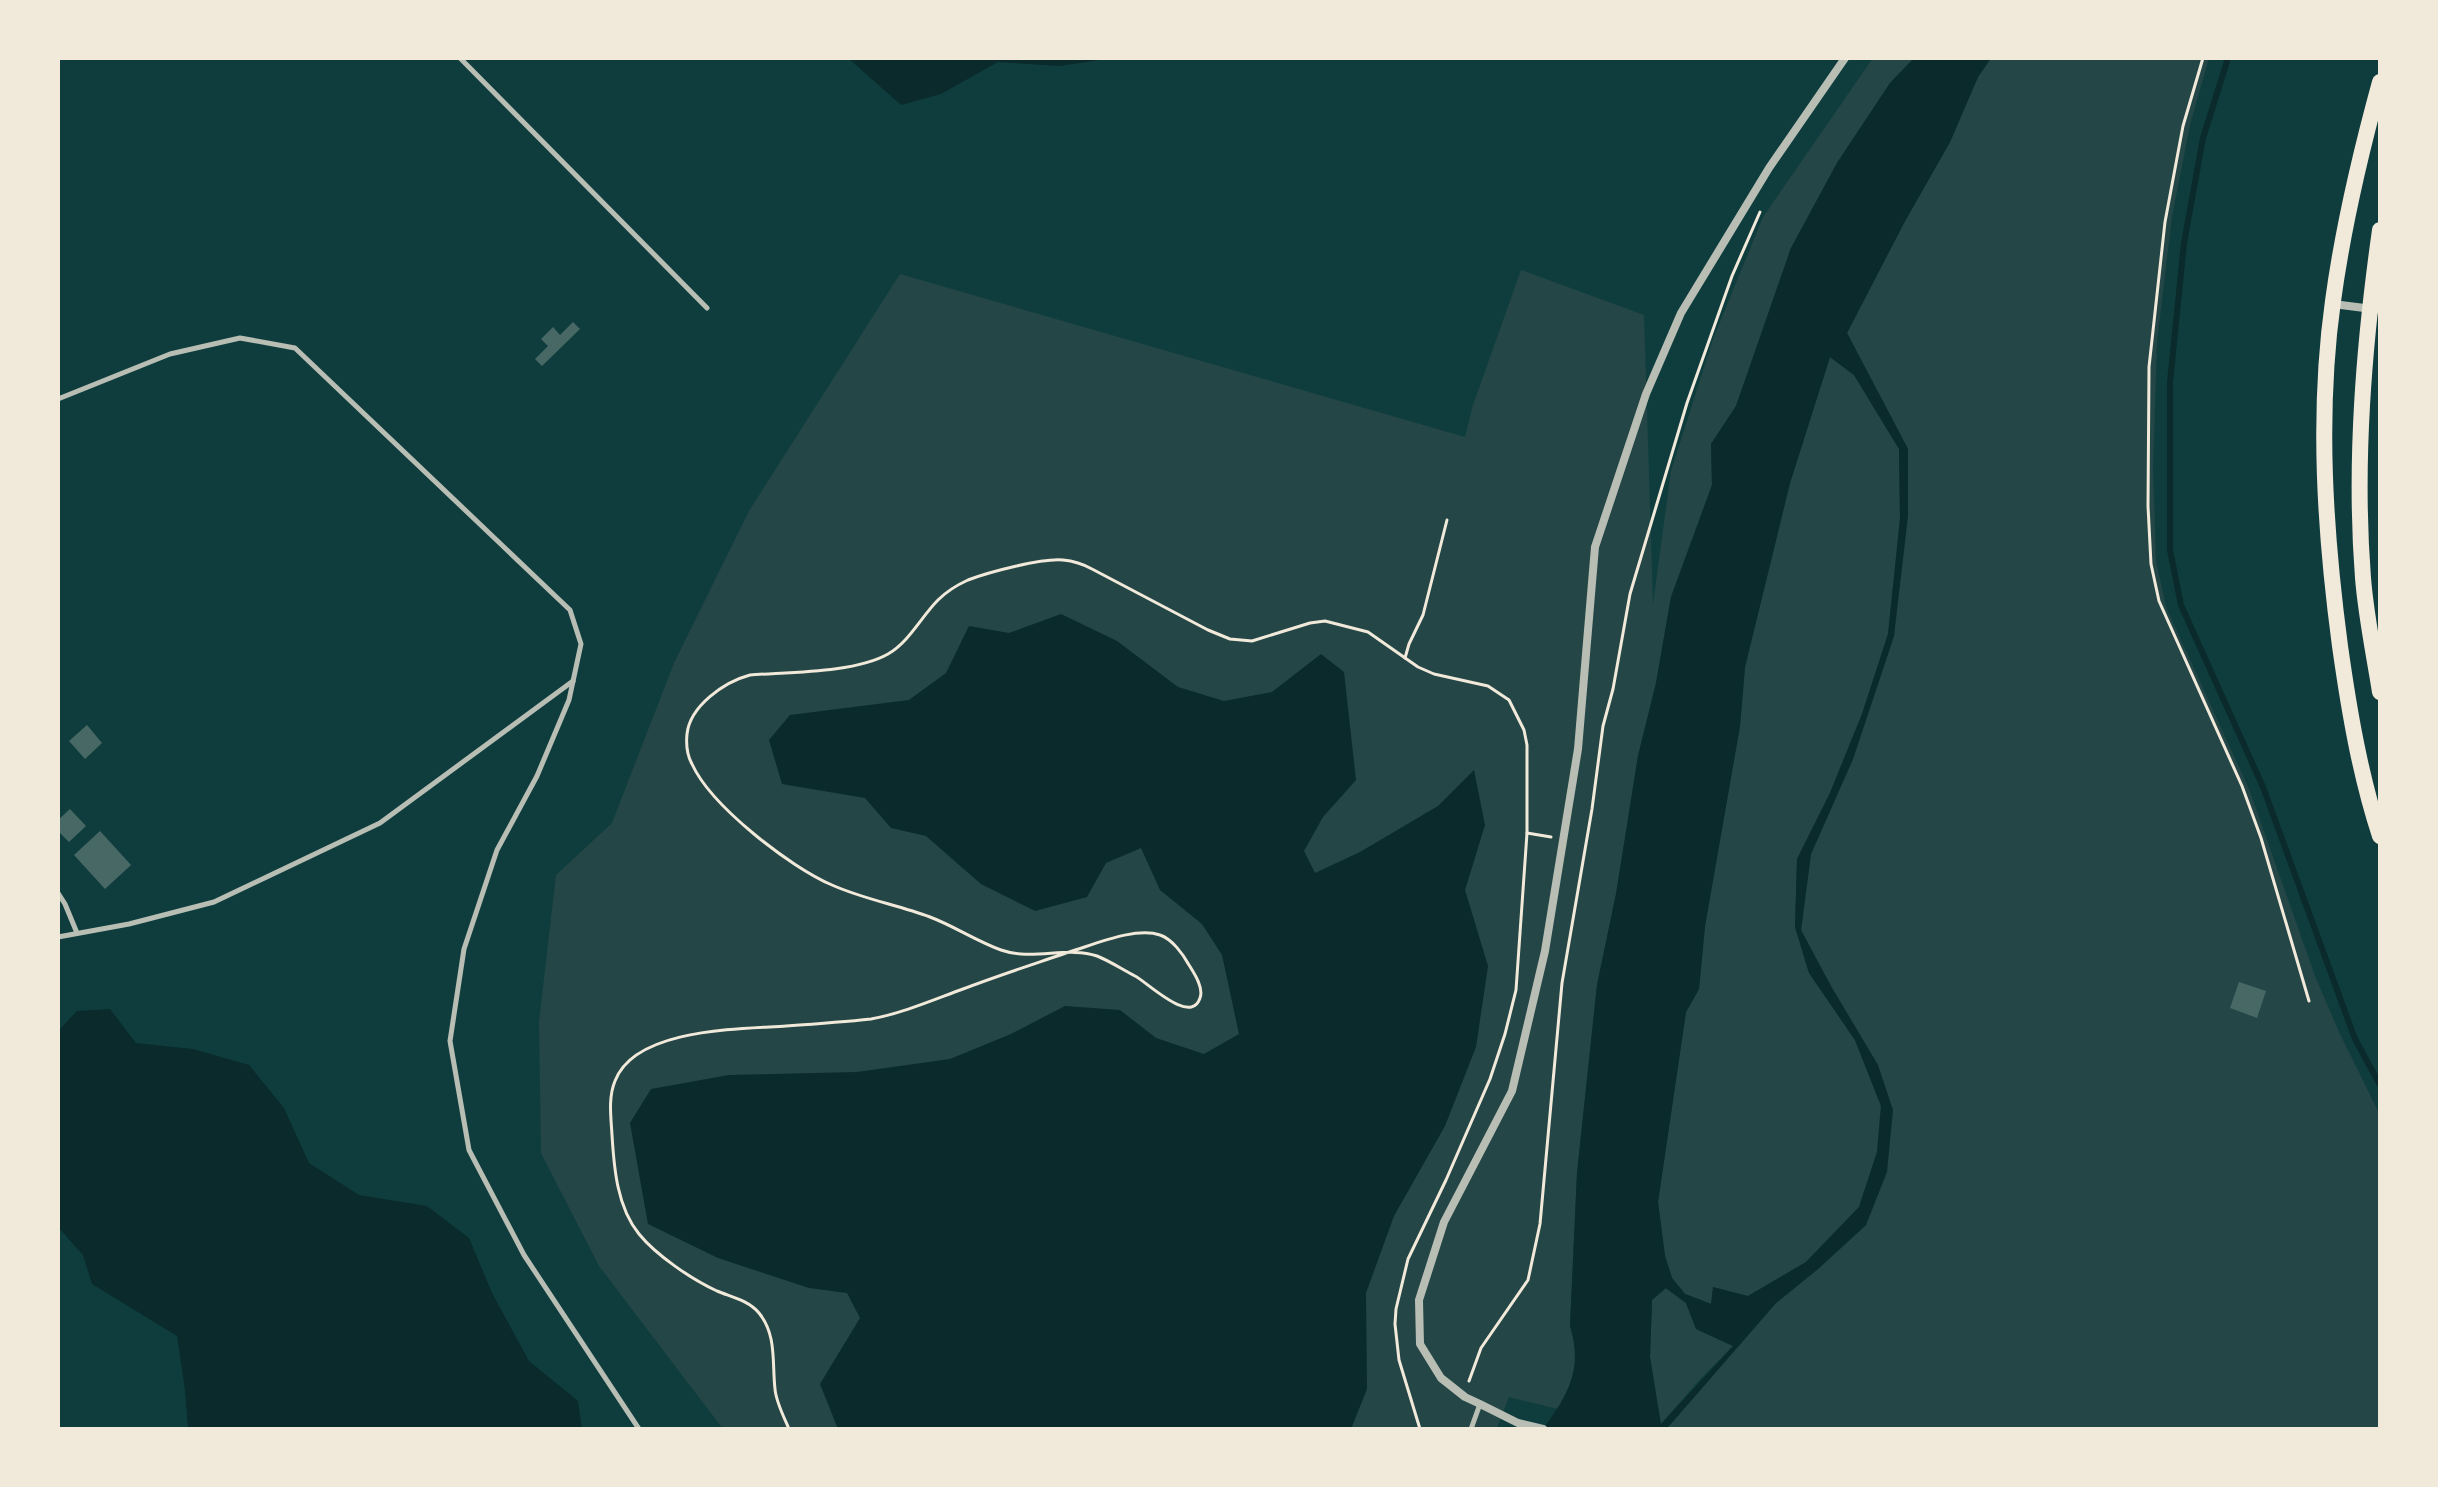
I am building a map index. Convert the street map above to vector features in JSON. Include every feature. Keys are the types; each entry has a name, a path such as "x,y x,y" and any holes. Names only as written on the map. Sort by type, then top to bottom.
{"main road":[{"path":"2380,82 2347,213 2333,304 2327,368 2325,464 2332,581 2349,709 2380,836"},
{"path":"2380,230 2360,459 2363,578 2380,692"}],"street":[{"path":"1543,1429 1518,1423 1465,1397 1441,1378 1420,1344 1419,1300 1444,1222 1512,1091 1545,951 1578,749 1595,547 1646,394 1681,313 1769,168 1845,58"},
{"path":"2333,304 2374,309"}],"lane":[{"path":"460,58 707,308"},
{"path":"58,399 170,354 240,338 295,348 570,610 581,644 569,700 537,776 497,850 464,949 450,1041 469,1150 524,1255 639,1429"},
{"path":"58,937 129,924 214,902 380,823 573,681"},
{"path":"58,893 77,933"},
{"path":"1471,1429 1480,1404"}],"path":[{"path":"2203,58 2183,126 2165,222 2149,367 2148,506 2151,564 2159,601 2242,786 2261,838 2309,1001"},
{"path":"1465,1397 1481,1348 1528,1280 1540,1224 1562,983 1603,726 1630,594 1687,403 1732,276 1761,206"},
{"path":"1405,658 1423,615 1447,520"},
{"path":"789,1429 775,1393 772,1338 758,1312 750,1305 714,1290 658,1254 636,1231 623,1204 614,1170 610,1100 615,1079 624,1066 656,1045 712,1030 894,1015 1022,967 1065,954 1130,935 1162,935 1174,944 1197,978 1201,998 1196,1005 1180,1006 1140,979 1096,956 1065,954 1019,954 1002,950 931,917 832,885 807,873 740,821 720,802 690,762 687,750 690,723 695,713 722,687 750,675 839,667 875,660 899,645 939,599 970,580 1040,561 1061,559 1078,562 1230,639 1252,641 1325,621 1368,632 1434,674 1488,686 1509,700 1524,730 1527,745 1527,833 1516,990 1490,1079 1426,1219"}],"shaded area":[{"path":"848,58 1113,58 1060,66 998,62 941,94 901,105"},
{"path":"1873,58 1914,58 1890,83 1837,163 1791,248 1736,406 1711,444 1712,485 1671,597 1656,683 1638,756 1616,894 1597,985 1577,1173 1570,1326 1576,1359 1569,1387 1558,1409 1509,1397 1497,1428 1501,1429 723,1429 599,1266 541,1153 539,1022 556,875 612,823 674,663 749,511 900,274 1465,437 1473,405 1521,270 1644,315 1653,604 1671,471 1713,339 1763,217"},
{"path":"1914,58 1991,58 1978,77 1950,142 1847,333 1908,449 1908,516 1894,636 1853,759 1811,854 1801,930 1878,1065 1893,1110 1887,1172 1866,1225 1776,1303 1669,1426 1663,1429 1543,1429 1560,1404 1574,1368 1574,1341 1570,1326 1577,1173 1597,985 1616,894 1638,756 1656,683 1671,597 1712,485 1711,444 1736,406 1791,248 1837,163 1890,83","holes":["1830,357 1854,375 1899,449 1900,519 1888,634 1862,714 1830,793 1797,859 1795,927 1809,973 1855,1040 1881,1106 1877,1152 1859,1207 1806,1262 1748,1296 1713,1287 1711,1304 1685,1294 1672,1278 1665,1256 1658,1202 1686,1012 1699,989 1705,926 1740,726 1745,667 1790,483","1666,1288 1686,1303 1696,1329 1733,1346 1661,1424 1650,1357 1652,1300"]},
{"path":"1991,58 2209,58 2190,125 2172,217 2157,342 2153,468 2156,561 2166,607 2249,789 2315,976 2380,1115 2380,1429 1663,1429 1669,1426 1776,1303 1866,1225 1893,1110 1801,930 1811,854 1853,759 1894,636 1908,449 1847,333 1950,142 1978,77"},
{"path":"1830,357 1854,375 1899,449 1900,519 1888,634 1862,714 1830,793 1797,859 1795,927 1809,973 1855,1040 1881,1106 1877,1152 1859,1207 1806,1262 1748,1296 1712,1304 1685,1294 1672,1278 1665,1256 1658,1202 1686,1012 1699,989 1705,926 1740,726 1745,667 1790,483"},
{"path":"1061,614 1117,641 1178,687 1224,701 1272,692 1321,654 1344,672 1356,780 1323,817 1304,851 1315,873 1360,852 1438,806 1474,770 1485,825 1465,890 1488,966 1476,1047 1445,1126 1394,1216 1366,1293 1367,1389 1351,1429 838,1429 820,1384 860,1318 847,1293 809,1288 718,1258 648,1224 630,1123 651,1089 729,1075 857,1072 950,1059 1011,1034 1065,1006 1120,1010 1156,1038 1204,1054 1239,1034 1222,955 1202,924 1160,890 1141,848 1106,863 1087,897 1035,911 981,884 926,836 891,828 865,798 782,784 769,740 790,715 909,700 946,673 969,626 1009,633"},
{"path":"110,1009 136,1043 193,1049 249,1065 284,1108 309,1163 359,1195 427,1206 469,1238 492,1293 529,1361 578,1401 582,1429 188,1429 177,1336 92,1284 83,1255 58,1227 58,1031 77,1011"},
{"path":"1665,1288 1686,1303 1696,1329 1733,1346 1660,1425 1650,1357 1652,1300"}],"building":[{"path":"573,322 580,329 542,366 535,359 548,346 541,339 553,327 560,335"},
{"path":"87,725 102,743 85,759 69,741"},
{"path":"70,809 86,826 69,842 58,831 58,820"},
{"path":"100,831 131,865 105,889 74,855"},
{"path":"2239,982 2266,991 2257,1018 2230,1008"}],"waterway":[{"path":"2228,58 2203,138 2184,243 2170,382 2170,550 2181,605 2263,787 2355,1039 2380,1085"}]}
